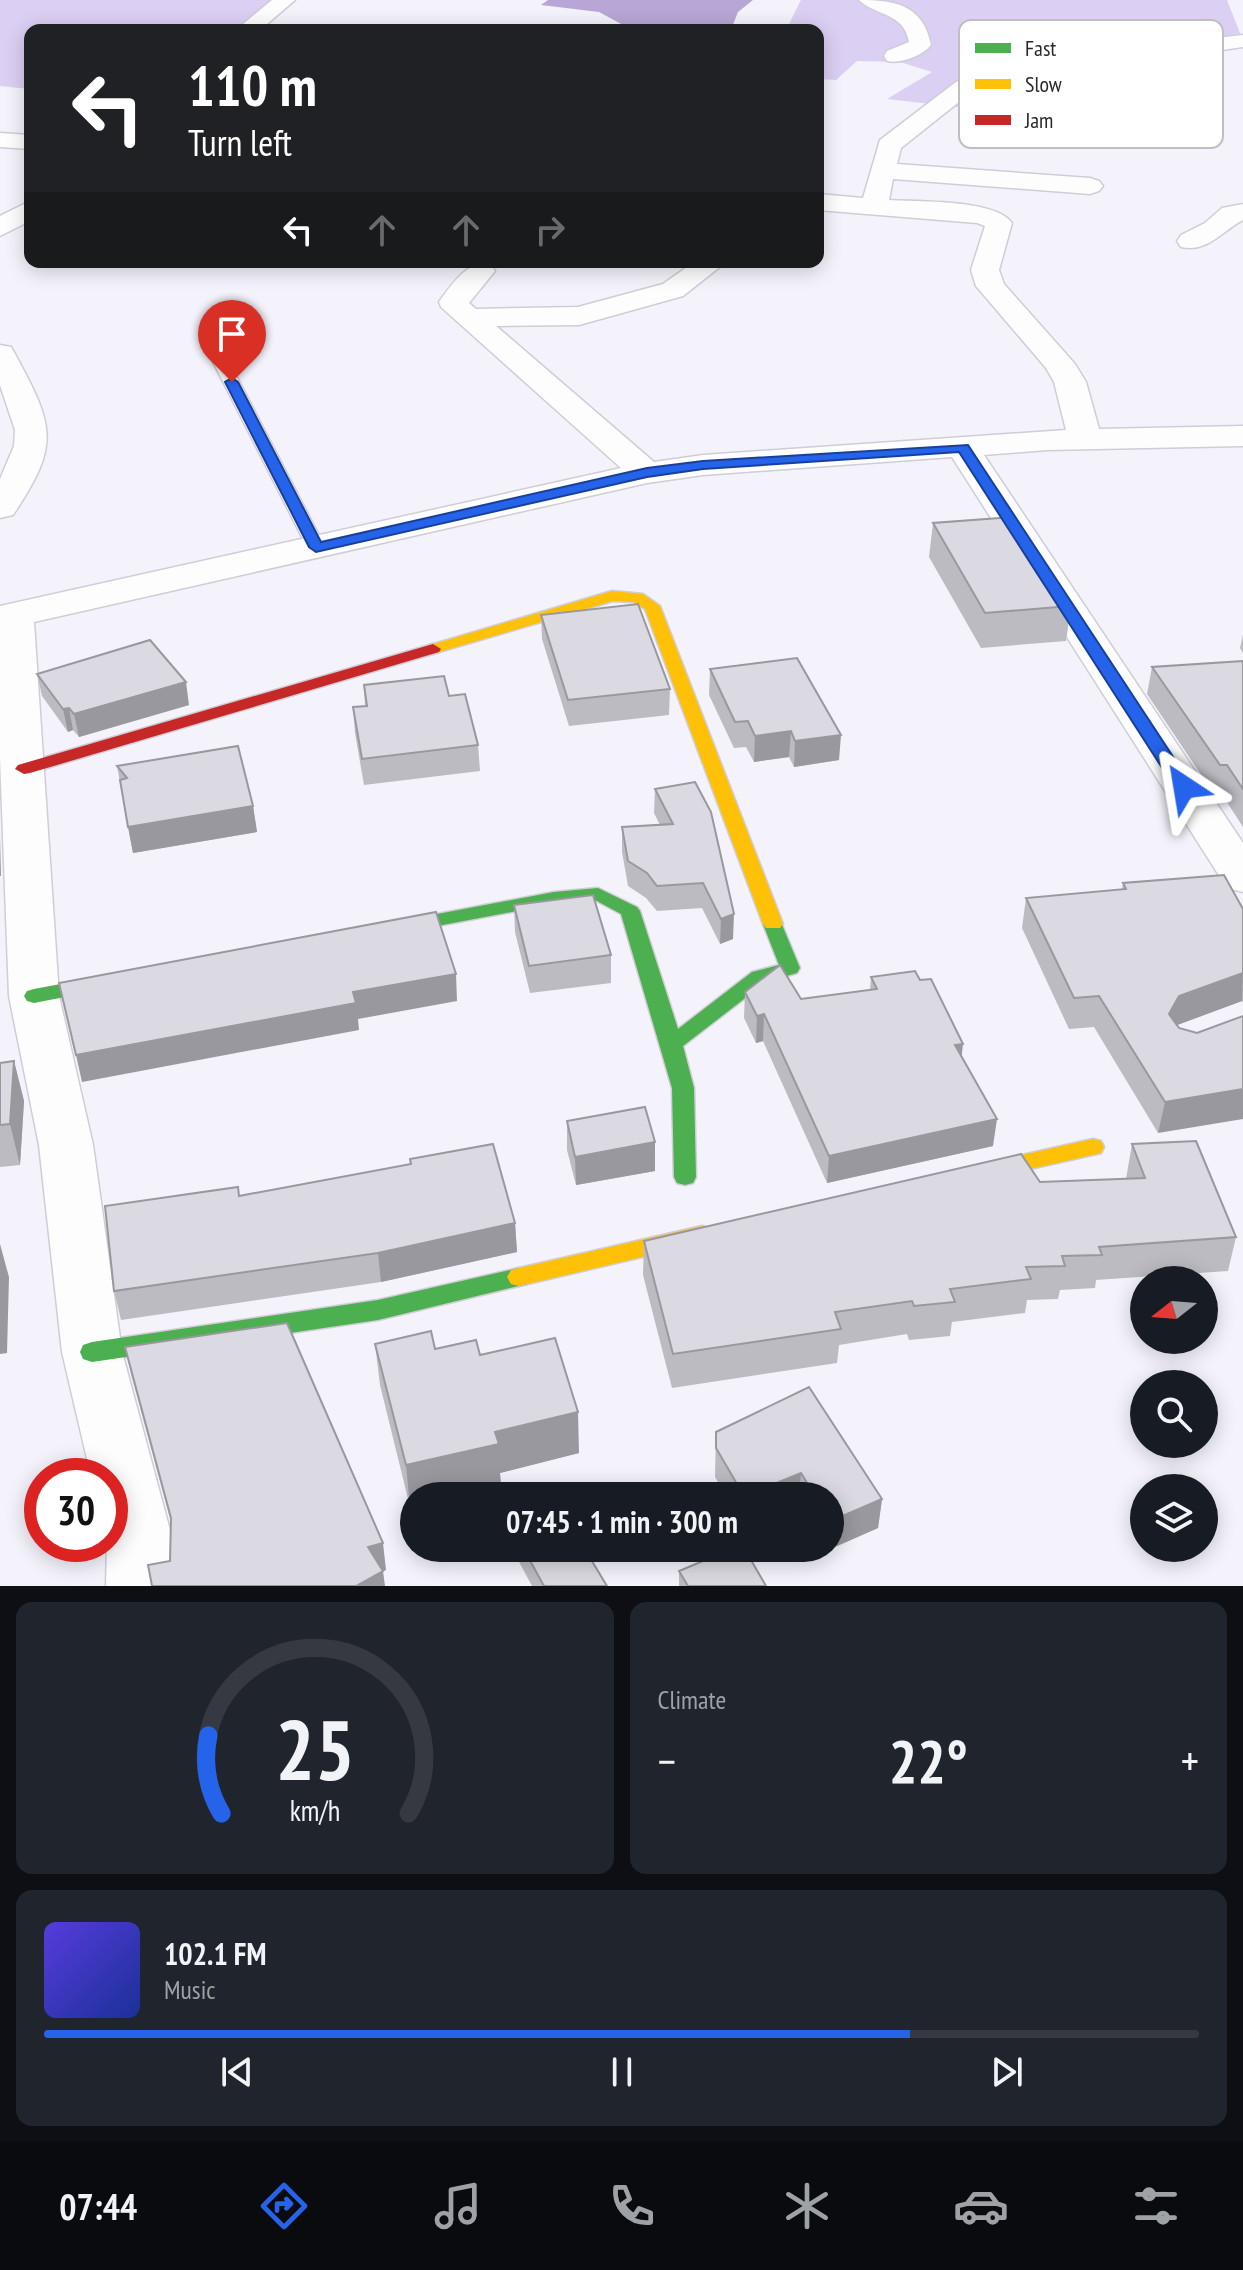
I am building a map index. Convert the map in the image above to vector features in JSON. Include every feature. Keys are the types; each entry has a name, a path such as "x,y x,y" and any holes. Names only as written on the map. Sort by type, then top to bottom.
{"street":[{"path":"255,24 285,0"},
{"path":"869,0 884,3 903,16 919,34 920,45 895,56"},
{"path":"1223,43 1243,41"},
{"path":"874,206 889,145 959,91"},
{"path":"0,140 24,142"},
{"path":"882,171 1090,186"},
{"path":"824,202 983,215 995,219 999,223 985,270 990,286 1059,364 1070,382 1085,438"},
{"path":"1191,241 1215,229 1231,214 1243,212"},
{"path":"0,228 24,213"},
{"path":"468,318 579,316 673,290 704,268"},
{"path":"481,271 454,302 468,318 647,473"},
{"path":"0,354 32,418 32,450 0,507"},
{"path":"140,1586 141,1545 92,1352 66,1145 34,996 24,769 7,616 647,473 703,465 1085,438 1243,436"},
{"path":"963,448 1243,878"},
{"path":"24,769 612,596 637,597 652,606 790,968 759,977 672,1044"},
{"path":"355,935 554,898 598,894 630,911 683,1088 685,1177"},
{"path":"34,996 141,976"},
{"path":"953,1178 1093,1147"},
{"path":"92,1352 378,1310 719,1231"}],"lane":[{"path":"217,354 316,547"}],"shaded area":[{"path":"0,0 274,0 246,24 24,24 24,88 0,86"},
{"path":"548,0 753,0 738,12 733,24 621,24 599,12 541,5"},
{"path":"801,0 1227,0 1243,41 1223,39 1223,20 959,20 959,107 887,99 932,72 900,62 857,61 836,80 824,79 824,24 789,24"}],"building":[{"path":"1013,517 1071,606 985,613 933,523"},
{"path":"638,604 670,689 568,700 541,615"},
{"path":"150,640 186,682 74,714 69,708 63,709 37,674"},
{"path":"797,658 841,735 795,741 791,731 755,736 748,721 735,722 710,669"},
{"path":"1243,661 1243,789 1227,765 1220,765 1152,667"},
{"path":"444,676 449,696 465,694 478,745 362,759 353,707 367,706 364,685"},
{"path":"238,746 253,806 128,827 120,780 127,778 117,766"},
{"path":"695,782 711,812 734,914 721,919 703,883 657,886 647,873 628,861 622,827 673,824 655,789"},
{"path":"1224,875 1243,909 1243,973 1179,996 1169,1014 1179,1028 1197,1033 1243,1016 1243,1089 1165,1102 1099,996 1074,998 1026,898 1126,889 1123,883"},
{"path":"593,895 611,955 529,966 514,905"},
{"path":"436,912 456,974 353,992 356,1003 76,1055 59,983"},
{"path":"780,965 801,999 877,989 871,977 915,971 920,980 931,979 963,1044 955,1045 997,1119 829,1156 764,1014 757,1016 745,992"},
{"path":"14,1061 10,1124 0,1125 0,1063"},
{"path":"645,1107 655,1142 575,1157 567,1121"},
{"path":"1196,1141 1236,1237 1099,1247 1102,1255 1062,1256 1065,1266 1026,1267 1031,1279 950,1289 955,1302 914,1306 912,1301 835,1312 841,1329 673,1354 644,1241 1021,1154 1040,1182 1145,1178 1132,1144"},
{"path":"493,1144 515,1223 378,1253 114,1291 105,1206 238,1187 239,1196 411,1164 410,1159"},
{"path":"287,1323 383,1543 368,1547 383,1571 356,1586 152,1586 148,1565 170,1561 171,1518 125,1347"},
{"path":"431,1331 435,1349 476,1340 480,1355 555,1338 578,1412 495,1432 499,1444 406,1465 375,1344"},
{"path":"809,1387 882,1499 844,1515 844,1482 806,1482 801,1473 779,1482 736,1482 716,1448 716,1432"},
{"path":"531,1562 592,1562 607,1586 544,1586"},
{"path":"701,1562 752,1562 766,1586 688,1586 679,1571"}],"traffic: fast":[{"path":"379,931 554,898 598,894 630,911 672,1044"},
{"path":"685,1177 683,1088 672,1044 759,977 790,968 773,924"},
{"path":"34,996 119,980"},
{"path":"92,1352 378,1310 519,1277"}],"traffic: slow":[{"path":"433,649 612,596 637,597 652,606 773,924"},
{"path":"968,1175 1093,1147"},
{"path":"519,1277 702,1235"}],"traffic: jam":[{"path":"24,769 433,649"}],"route":[{"path":"232,382 316,547 647,473 703,465 963,448 1184,787"}]}
